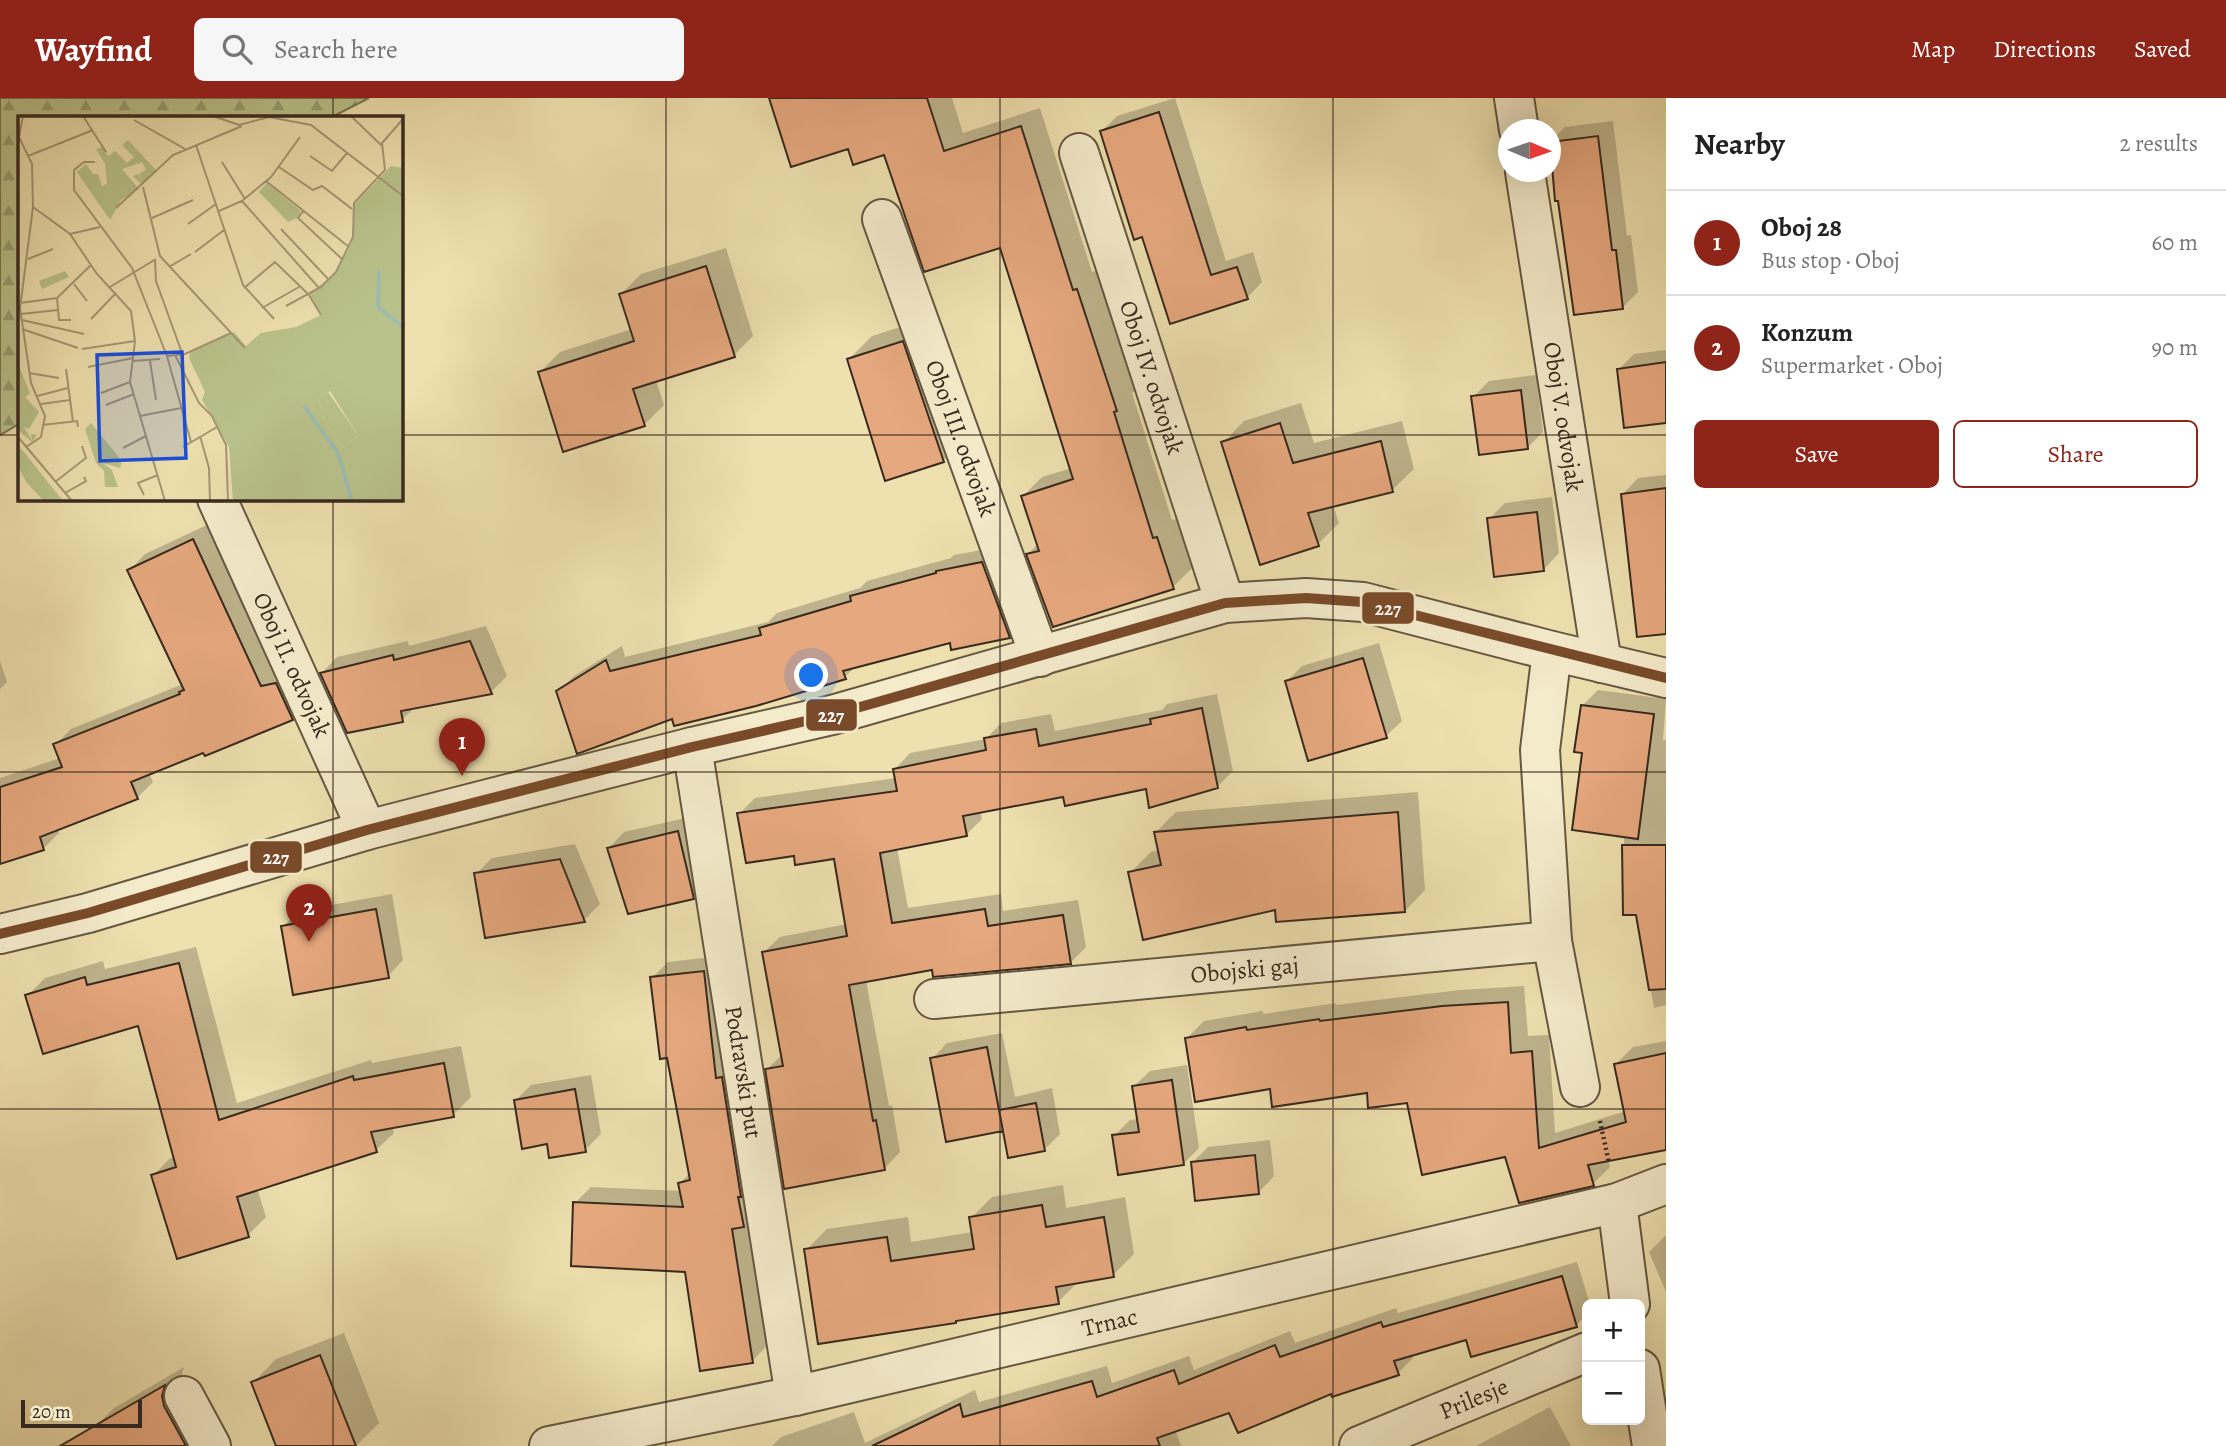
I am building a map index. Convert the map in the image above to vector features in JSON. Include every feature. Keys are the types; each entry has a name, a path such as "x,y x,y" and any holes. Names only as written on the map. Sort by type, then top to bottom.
{"street":[{"path":"1514,98 1517,119"},
{"name":"Oboj IV. odvojak","path":"1079,153 1225,603"},
{"name":"Oboj V. odvojak","path":"1527,182 1602,663"},
{"name":"Oboj III. odvojak","path":"882,219 1040,657"},
{"name":"Oboj II. odvojak","path":"217,500 367,830"},
{"path":"0,934 88,913 367,830 692,747 832,715 1225,603 1306,598 1363,602 1666,678"},
{"path":"1552,651 1540,750 1552,941 1580,1087"},
{"name":"Podravski put","path":"692,747 795,1396"},
{"name":"Obojski gaj","path":"934,999 1552,941"},
{"name":"Trnac","path":"549,1446 795,1396 1617,1203 1666,1184"},
{"path":"1617,1203 1629,1299"},
{"name":"Prilesje","path":"1359,1446 1582,1354"},
{"path":"184,1396 211,1446"},
{"path":"1645,1401 1652,1446 1666,1446"}],"path":[{"path":"1580,1087 1598,1113 1617,1203"}],"green space":[{"path":"0,98 369,98 334,116 18,116 18,425 0,435"}],"building":[{"path":"769,98 927,98 944,151 1021,126 1073,290 1077,289 1117,411 1114,412 1153,538 1157,537 1174,589 1053,627 1026,554 1039,551 1021,496 1073,479 1000,248 924,272 884,155 853,165 848,149 791,167"},
{"path":"1159,112 1211,275 1237,267 1248,299 1170,324 1142,237 1134,240 1100,131"},
{"path":"1598,136 1612,250 1616,250 1623,309 1574,315 1553,182 1561,182 1561,141"},
{"path":"706,266 735,357 633,389 645,426 563,452 538,372 634,341 619,294"},
{"path":"903,341 944,462 885,481 847,359"},
{"path":"1666,362 1666,423 1624,428 1617,369"},
{"path":"1521,390 1528,449 1479,455 1471,396"},
{"path":"1280,423 1293,463 1381,441 1393,492 1308,513 1319,546 1260,565 1221,442"},
{"path":"1666,488 1666,634 1637,637 1621,494"},
{"path":"1537,512 1544,571 1494,577 1487,518"},
{"path":"193,539 261,686 276,683 293,720 205,756 203,753 131,782 138,799 40,837 44,850 0,864 0,787 62,767 53,744 180,694 179,692 184,690 127,570"},
{"path":"982,562 1010,638 951,650 950,643 843,671 846,679 756,706 674,726 672,719 577,754 556,691 606,660 610,671 761,635 759,628 851,601 850,596 936,571"},
{"path":"470,641 492,694 401,711 403,722 347,733 320,673 393,655 394,660"},
{"path":"1363,658 1387,738 1308,761 1285,681"},
{"path":"1581,705 1654,714 1638,839 1572,830 1582,753 1574,752"},
{"path":"1202,708 1218,788 1149,808 1146,789 1065,806 1063,797 963,816 967,836 880,853 892,923 985,909 988,926 1063,915 1071,964 933,977 932,970 849,985 873,1121 876,1120 885,1170 784,1189 765,1069 783,1066 762,952 847,936 834,859 795,865 794,856 746,863 737,813 897,791 893,769 986,750 984,738 1036,729 1039,746 1151,724 1150,719"},
{"path":"1398,812 1405,912 1276,922 1275,910 1143,940 1128,872 1161,865 1154,832"},
{"path":"678,831 694,899 628,914 607,848"},
{"path":"1622,845 1666,845 1666,989 1649,990 1636,915 1623,915"},
{"path":"560,859 585,922 485,938 474,873"},
{"path":"376,909 389,978 293,995 281,926"},
{"path":"179,963 219,1120 353,1076 354,1080 444,1063 454,1117 371,1132 377,1152 237,1197 249,1237 177,1259 151,1175 176,1167 138,1026 43,1054 25,995 85,977 87,985"},
{"path":"704,971 716,1078 722,1077 741,1197 738,1197 744,1227 732,1229 753,1363 700,1371 685,1272 571,1266 573,1202 683,1207 678,1183 690,1180 667,1058 660,1059 650,977"},
{"path":"1508,1002 1511,1053 1532,1051 1539,1148 1626,1122 1614,1064 1666,1053 1666,1150 1588,1165 1594,1186 1519,1203 1505,1157 1422,1175 1407,1103 1368,1108 1367,1093 1272,1107 1270,1089 1195,1102 1185,1038 1246,1027 1247,1030 1319,1019"},
{"path":"987,1047 1003,1131 946,1142 930,1058"},
{"path":"1172,1080 1184,1165 1118,1175 1112,1135 1139,1132 1132,1086"},
{"path":"575,1089 586,1152 549,1158 547,1144 522,1149 514,1100"},
{"path":"1036,1103 1045,1151 1008,1158 999,1110"},
{"path":"1255,1155 1259,1194 1195,1201 1191,1162"},
{"path":"1042,1205 1046,1227 1104,1217 1114,1277 1056,1287 1059,1304 818,1344 804,1249 887,1237 891,1261 974,1249 969,1217"},
{"path":"1562,1276 1577,1327 1471,1357 1466,1340 1394,1361 1399,1375 1332,1397 1331,1394 1238,1433 1229,1413 1157,1438 1160,1446 872,1446 960,1404 963,1417 1092,1381 1097,1397 1174,1370 1179,1384 1275,1345 1280,1357 1381,1322 1383,1327"},
{"path":"320,1355 356,1446 276,1446 251,1382"},
{"path":"165,1385 162,1396 164,1406 186,1446 60,1446"}],"transit line":[{"name":"227","path":"0,934 88,913 367,830 692,747 832,715 1225,603 1306,598 1363,602 1666,678"}],"place":[{"name":"Oboj 28","path":"462,776"},
{"name":"Konzum","path":"309,942"}]}
